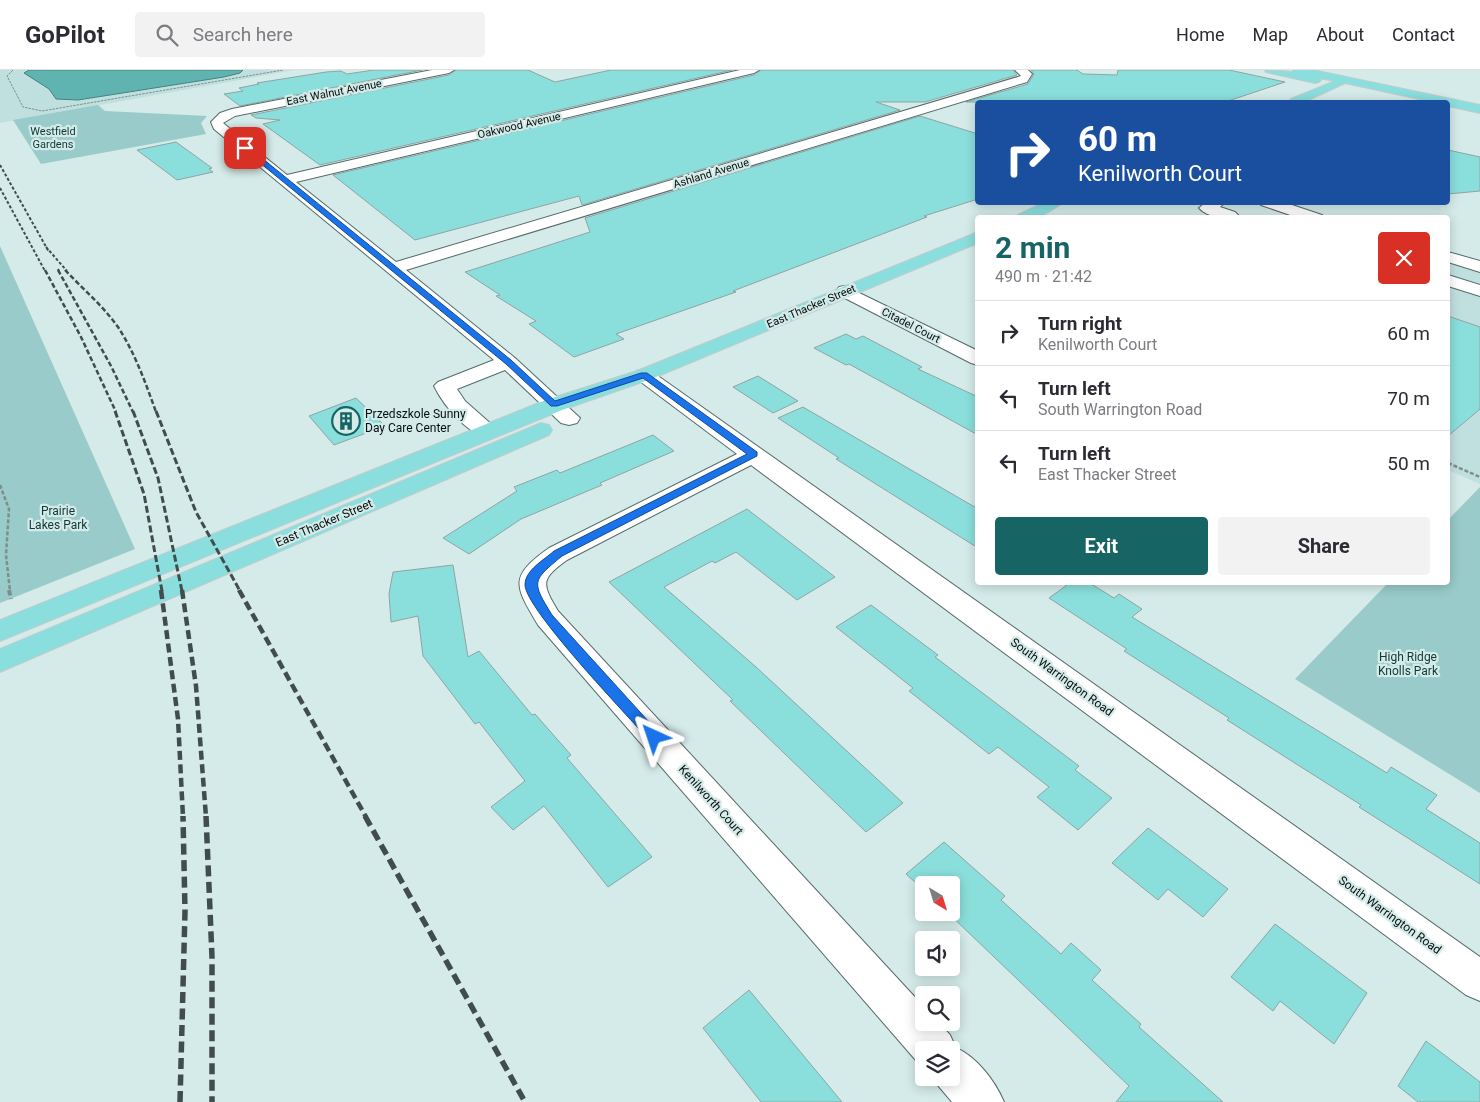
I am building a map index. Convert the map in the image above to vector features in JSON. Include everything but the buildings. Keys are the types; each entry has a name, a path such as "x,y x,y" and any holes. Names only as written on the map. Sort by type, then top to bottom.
{"main road":[{"path":"1270,70 1432,100"},
{"path":"1298,70 1409,100"},
{"path":"1301,100 1363,74"},
{"path":"1450,103 1480,109"},
{"path":"1450,109 1480,116"},
{"path":"1030,215 1052,205"},
{"name":"East Thacker Street","path":"0,661 644,375 975,238"},
{"name":"East Thacker Street","path":"0,631 488,431 561,411"}],"street":[{"name":"East Walnut Avenue","path":"286,180 218,126 220,119 232,113 251,108 449,70"},
{"name":"Oakwood Avenue","path":"286,180 754,70"},
{"name":"Ashland Avenue","path":"392,269 1023,80 1024,73"},
{"path":"286,180 392,269 508,362 561,411"},
{"path":"1212,205 1207,208 1230,215"},
{"path":"1275,205 1307,215"},
{"path":"1450,258 1480,267"},
{"path":"1450,281 1480,291"},
{"name":"Citadel Court","path":"845,291 975,357"},
{"path":"488,431 461,410 451,398 445,386 508,362"},
{"name":"South Warrington Road","path":"644,375 1480,980"},
{"name":"Kenilworth Court","path":"754,454 558,554 534,573 531,584 533,594 548,618 927,1041"},
{"path":"960,1078 982,1102"}],"path":[{"path":"13,70 8,72 7,76 23,106 42,111 283,70"},
{"path":"1450,464 1480,477"},
{"path":"0,485 11,512 6,550 7,581 12,600"}],"shaded area":[{"path":"0,70 295,70 0,123"},
{"path":"29,70 243,70 240,73 224,77 78,100 56,99 49,89 24,73"},
{"path":"1450,262 1480,271 1480,484 1450,471"}],"green space":[{"name":"Westfield Gardens","path":"98,105 105,111 207,116 201,123 206,134 41,164 13,120"},
{"name":"Prairie Lakes Park","path":"0,246 135,549 0,603"},
{"name":"High Ridge Knolls Park","path":"1480,487 1480,793 1295,679 1386,585 1450,585 1450,518"}],"railway":[{"path":"0,165 47,248"},
{"path":"0,188 45,271"},
{"path":"47,248 67,271"},
{"path":"47,248 49,252"},
{"path":"45,270 81,337 116,412"},
{"path":"58,270 111,366 133,412"},
{"path":"65,270 118,327 135,358 156,412"},
{"path":"115,411 144,494 162,591"},
{"path":"133,411 158,478 182,591"},
{"path":"156,411 196,512 240,591"},
{"path":"161,590 178,719 183,817"},
{"path":"182,590 196,686 206,817"},
{"path":"239,590 366,817"},
{"path":"180,1102 185,911 183,816"},
{"path":"206,816 212,957 212,1102"},
{"path":"365,816 525,1102"}],"place":[{"name":"Przedszkole Sunny Day Care Center","path":"346,421"}],"route":[{"path":"245,148 508,362 554,404 644,375 754,454 558,554 544,563 534,573 531,584 533,594 548,618 654,737"}]}
